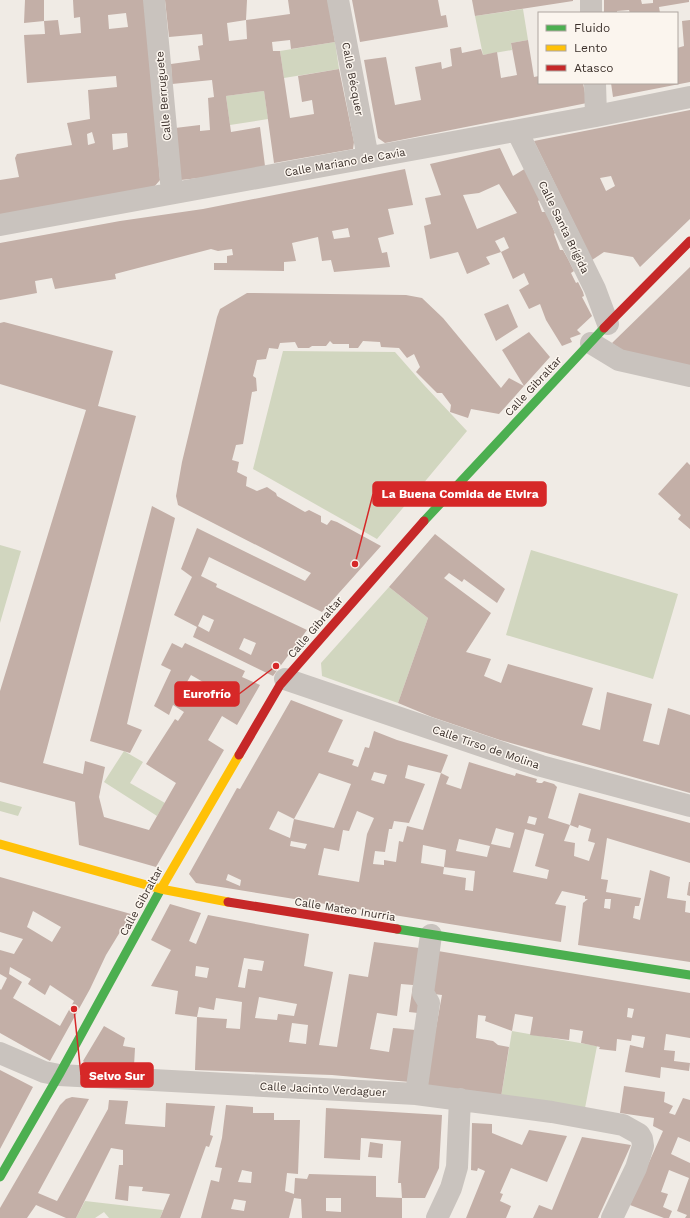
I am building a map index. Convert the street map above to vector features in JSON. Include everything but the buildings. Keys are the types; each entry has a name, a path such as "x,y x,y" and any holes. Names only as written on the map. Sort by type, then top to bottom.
{"main road":[{"name":"Calle Gibraltar","path":"0,1176 59,1075 161,889 280,685 444,499 608,324 690,241"},
{"name":"Calle Mateo Inurria","path":"0,844 161,889 234,903 690,975"}],"street":[{"name":"Calle Berruguete","path":"154,0 172,193"},
{"name":"Calle Bécquer","path":"338,0 368,158"},
{"path":"591,0 591,12"},
{"path":"595,84 596,116"},
{"name":"Calle Mariano de Cavia","path":"0,225 596,116 690,97"},
{"name":"Calle Santa Brígida","path":"517,130 595,289 608,324"},
{"path":"591,343 619,360 690,376"},
{"name":"Calle Tirso de Molina","path":"285,679 541,766 690,806"},
{"path":"416,1094 429,1003 423,993 431,935"},
{"name":"Calle Jacinto Verdaguer","path":"0,1053 44,1072 59,1075 416,1094 460,1099 623,1124 633,1130 642,1139 641,1156 612,1218"},
{"path":"437,1218 451,1188 457,1167 460,1099"}],"green space":[{"path":"523,9 528,40 511,43 512,50 483,55 475,16"},
{"path":"335,42 339,69 284,78 280,51"},
{"path":"264,91 268,119 230,125 226,96"},
{"path":"283,351 395,352 467,431 377,539 253,469"},
{"path":"0,545 21,551 0,623"},
{"path":"531,550 678,594 653,679 506,635"},
{"path":"389,587 428,618 398,703 322,676 321,663"},
{"path":"124,751 143,762 130,783 165,803 157,816 104,782"},
{"path":"0,801 22,807 18,816 0,811"},
{"path":"512,1031 597,1046 585,1108 501,1097"},
{"path":"85,1201 163,1210 160,1218 109,1218 104,1212 95,1218 76,1218"}],"traffic: fast":[{"path":"424,521 604,328"},
{"path":"0,1177 59,1075 162,887"},
{"path":"397,929 690,975"}],"traffic: slow":[{"path":"162,887 239,755"},
{"path":"0,844 161,889 228,902"}],"traffic: jam":[{"path":"604,328 690,241"},
{"path":"239,755 280,685 424,521"},
{"path":"228,902 397,929"}],"place":[{"name":"La Buena Comida de Elvira","path":"355,564"},
{"name":"Eurofrío","path":"276,666"},
{"name":"Selvo Sur","path":"74,1009"}]}
